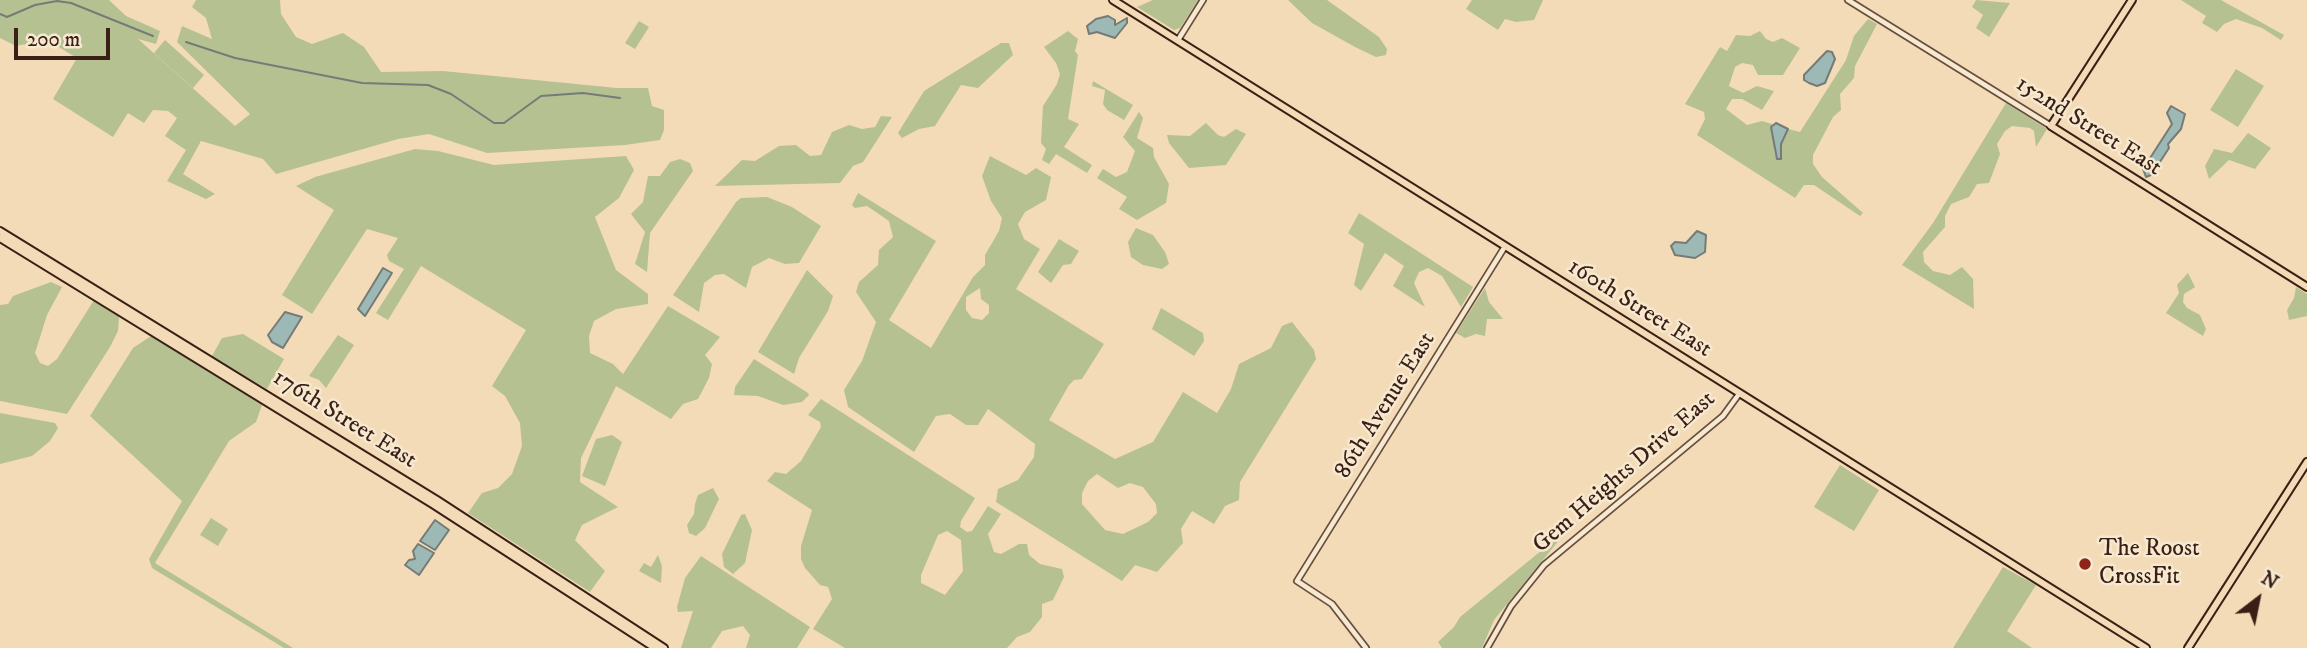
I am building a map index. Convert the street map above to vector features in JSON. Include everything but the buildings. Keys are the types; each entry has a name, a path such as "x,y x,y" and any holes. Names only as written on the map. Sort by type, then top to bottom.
{"main road":[{"name":"160th Street East","path":"1113,0 1504,248 2146,648"},
{"path":"2050,127 2132,0"},
{"name":"152nd Street East","path":"2050,127 2307,287"},
{"name":"176th Street East","path":"0,231 437,500 664,648"},
{"name":"176th Street East","path":"0,238 434,505 655,648"},
{"path":"75,284 96,290"},
{"path":"246,389 266,394"},
{"path":"2186,648 2307,462"},
{"path":"633,634 647,638"}],"street":[{"path":"1178,40 1203,0"},
{"name":"152nd Street East","path":"1848,0 2050,127"},
{"name":"86th Avenue East","path":"1366,648 1332,604 1297,581 1504,248"},
{"name":"Gem Heights Drive East","path":"1487,648 1511,606 1544,565 1723,416 1739,394"}],"green space":[{"path":"0,0 109,0 126,16 160,31 156,44 138,39 235,126 250,114 177,42 182,26 212,39 206,18 192,7 196,0 280,0 281,14 296,37 312,44 343,33 364,47 381,72 443,71 617,88 648,88 652,106 664,110 664,130 660,140 625,145 487,153 429,134 398,139 276,174 263,159 201,141 183,174 215,194 206,199 167,181 186,150 165,136 177,118 168,111 153,110 144,123 128,113 113,137 53,99 77,58 47,40 16,46 0,38"},
{"path":"1153,0 1198,0 1180,28 1174,30 1137,7"},
{"path":"1288,0 1327,0 1379,37 1387,49 1386,55 1376,57 1312,23"},
{"path":"1472,0 1543,0 1534,20 1516,22 1505,19 1498,30 1466,9"},
{"path":"1976,0 2010,3 1989,37 1976,28 1983,15 1972,7"},
{"path":"2181,0 2221,0 2284,35 2281,40 2262,28 2236,19 2224,24 2217,32 2202,23 2206,16"},
{"path":"1868,19 1877,24 1855,66 1854,78 1840,94 1841,110 1833,117 1813,155 1813,164 1822,177 1863,213 1860,216 1814,185 1804,185 1795,198 1697,135 1705,119 1704,112 1685,104 1720,47 1727,51 1736,35 1750,36 1760,31 1766,39 1773,42 1782,38 1800,48 1783,75 1758,75 1753,65 1742,63 1735,67 1729,86 1743,93 1757,86 1774,91 1762,110 1742,99 1732,99 1726,109 1747,125 1762,121 1772,124 1775,156 1788,129 1800,132 1846,60 1854,36"},
{"path":"639,21 649,27 635,49 625,43"},
{"path":"1068,31 1078,39 1075,51 1078,55 1068,119 1079,124 1064,147 1092,165 1087,173 1056,154 1049,164 1042,160 1046,149 1041,143 1043,106 1060,74 1056,63 1044,47"},
{"path":"165,40 204,75 193,88 154,53"},
{"path":"1001,43 1009,43 1013,55 978,88 961,85 935,126 919,129 902,138 898,133 924,91"},
{"path":"2236,69 2264,86 2238,127 2210,110"},
{"path":"1093,81 1133,105 1124,120 1107,110 1103,104 1105,90 1092,86"},
{"path":"2006,103 2047,129 2036,147 2034,131 2030,128 2012,126 2005,131 1997,144 2000,154 1989,183 1977,184 1969,197 1951,204 1945,216 1945,227 1923,252 1924,262 1933,271 1950,275 1962,267 1973,279 1974,309 1902,265 1933,223"},
{"path":"1139,112 1143,118 1137,138 1153,148 1154,157 1169,184 1166,203 1137,220 1119,209 1127,197 1097,178 1103,169 1116,177 1127,172 1135,151 1123,137"},
{"path":"881,116 892,117 863,162 853,166 840,183 715,186 742,160 755,161 779,146 796,145 810,156 821,155 832,132 849,125 862,129 875,127"},
{"path":"1206,123 1218,135 1224,137 1236,129 1246,134 1226,165 1189,168 1169,143 1167,135 1190,136"},
{"path":"2248,133 2271,148 2255,169 2229,160 2209,179 2205,166 2214,149 2232,153"},
{"path":"415,149 438,151 494,165 626,156 634,170 619,198 595,217 616,270 648,294 648,304 616,309 594,321 589,336 590,353 613,364 623,374 668,306 720,337 705,355 712,364 709,378 698,399 683,404 671,419 616,386 581,458 580,482 618,507 582,525 575,540 605,571 590,592 468,513 482,493 498,488 512,474 522,446 520,423 505,396 492,386 526,330 421,266 388,320 376,313 404,269 389,261 387,255 398,238 367,229 312,314 282,295 334,210 296,186 315,177"},
{"path":"990,156 1026,175 1036,168 1051,177 1046,200 1025,212 1018,224 1024,239 1040,249 1016,289 1104,344 1082,379 1074,380 1069,385 1049,420 1115,459 1153,442 1183,392 1217,413 1231,389 1239,364 1271,348 1282,326 1292,322 1314,350 1316,359 1240,482 1239,500 1225,506 1214,524 1192,511 1181,529 1183,543 1157,572 1135,565 1122,581 996,502 998,489 1018,480 1034,457 1035,444 988,409 978,425 966,425 950,414 936,416 914,452 848,407 844,390 862,361 876,322 856,292 859,282 878,265 879,250 893,237 889,221 867,206 855,208 852,205 858,193 936,241 889,320 931,348 973,277 985,265 985,255 999,231 1002,218 991,201 982,176","holes":["980,288 981,299 989,305 989,313 982,320 972,318 966,310 966,297","1097,474 1118,488 1130,483 1143,487 1156,504 1157,513 1148,522 1123,534 1105,530 1082,504 1082,493 1088,481"]},
{"path":"680,159 690,163 693,171 650,233 647,272 635,264 645,232 631,214 643,202 648,176 660,176 670,162"},
{"path":"767,197 792,207 821,226 799,263 785,264 769,258 752,267 746,288 724,274 715,275 704,283 699,312 673,295 736,202 741,198"},
{"path":"1359,213 1473,287 1461,307 1442,276 1428,268 1419,272 1414,283 1425,307 1393,286 1404,266 1385,253 1361,291 1354,285 1364,244 1348,233"},
{"path":"1136,228 1153,235 1165,252 1169,264 1162,269 1143,265 1131,257 1128,242"},
{"path":"1059,239 1079,251 1071,264 1063,265 1051,283 1038,272"},
{"path":"807,270 833,296 828,311 799,358 794,374 758,352"},
{"path":"2188,273 2195,287 2184,294 2183,302 2187,308 2200,315 2206,329 2203,336 2166,313 2179,293 2177,285"},
{"path":"51,282 62,287 47,315 35,353 40,363 48,366 57,359 94,300 119,317 118,331 110,347 67,414 0,401 0,305 8,304 13,296"},
{"path":"2296,287 2307,294 2307,316 2289,320 2287,310 2294,298"},
{"path":"1485,288 1489,302 1503,319 1487,319 1485,336 1476,334 1465,338 1456,333"},
{"path":"1161,308 1203,333 1204,341 1194,356 1152,329"},
{"path":"243,334 284,359 267,389 212,356 222,338"},
{"path":"338,335 354,345 326,388 319,380 309,376"},
{"path":"151,336 262,405 256,422 229,441 155,563 293,648 284,648 152,568 149,559 182,501 90,416 133,348"},
{"path":"754,359 809,395 802,402 783,405 758,396 734,395 735,387"},
{"path":"821,399 975,498 961,521 960,527 967,532 972,531 988,506 1001,514 988,534 994,552 1001,554 1019,544 1027,544 1029,555 1040,564 1062,569 1064,577 1053,600 1042,604 1042,617 1030,632 1017,637 1007,648 845,648 813,629 832,599 828,587 820,585 801,559 801,546 812,510 767,481 775,472 786,474 801,461 821,427 820,422 808,415","holes":["947,531 961,540 963,571 945,595 921,583 921,575 938,535"]},
{"path":"0,413 55,423 58,428 50,441 32,456 0,464"},
{"path":"612,435 622,442 605,486 582,476 596,439"},
{"path":"1840,465 1879,490 1854,531 1814,507"},
{"path":"713,488 719,499 705,528 696,536 689,533 687,525 694,514 698,495"},
{"path":"745,514 752,530 745,563 733,574 724,567 722,554 741,515"},
{"path":"211,518 228,529 218,546 200,535"},
{"path":"1569,528 1494,620 1482,648 1442,648 1438,642 1454,627 1460,617"},
{"path":"658,555 662,566 661,583 639,571 644,563 651,567"},
{"path":"701,556 810,627 797,648 746,648 750,635 743,626 722,631 711,648 681,648 693,611 678,612 677,607 685,578"},
{"path":"2003,567 2036,585 2007,631 2032,648 1953,648"}],"water":[{"path":"1108,16 1115,20 1115,25 1127,18 1127,23 1115,38 1097,32 1089,34 1087,26 1096,19"},
{"path":"1827,51 1832,52 1835,59 1825,83 1817,86 1804,80 1804,75"},
{"path":"2171,106 2185,114 2181,129 2168,144 2169,148 2158,165 2152,167 2151,175 2146,177 2143,169 2172,124 2167,113"},
{"path":"1776,123 1788,129 1781,144 1781,159 1777,159 1771,127"},
{"path":"1697,231 1706,235 1705,252 1695,258 1675,255 1671,246 1675,242 1686,243"},
{"path":"383,268 392,273 365,316 358,309"},
{"path":"285,312 302,317 283,348 272,342 268,335"},
{"path":"435,520 449,530 435,550 420,541"},
{"path":"418,544 434,553 419,575 405,565 409,560 415,559 413,551"}],"waterway":[{"path":"0,14 7,17 35,5 57,1 71,3 153,36"},
{"path":"186,42 235,58 362,83 428,85 451,94 494,123 504,123 541,96 583,93 620,98"}],"place":[{"name":"The Roost CrossFit","path":"2085,564"}]}
